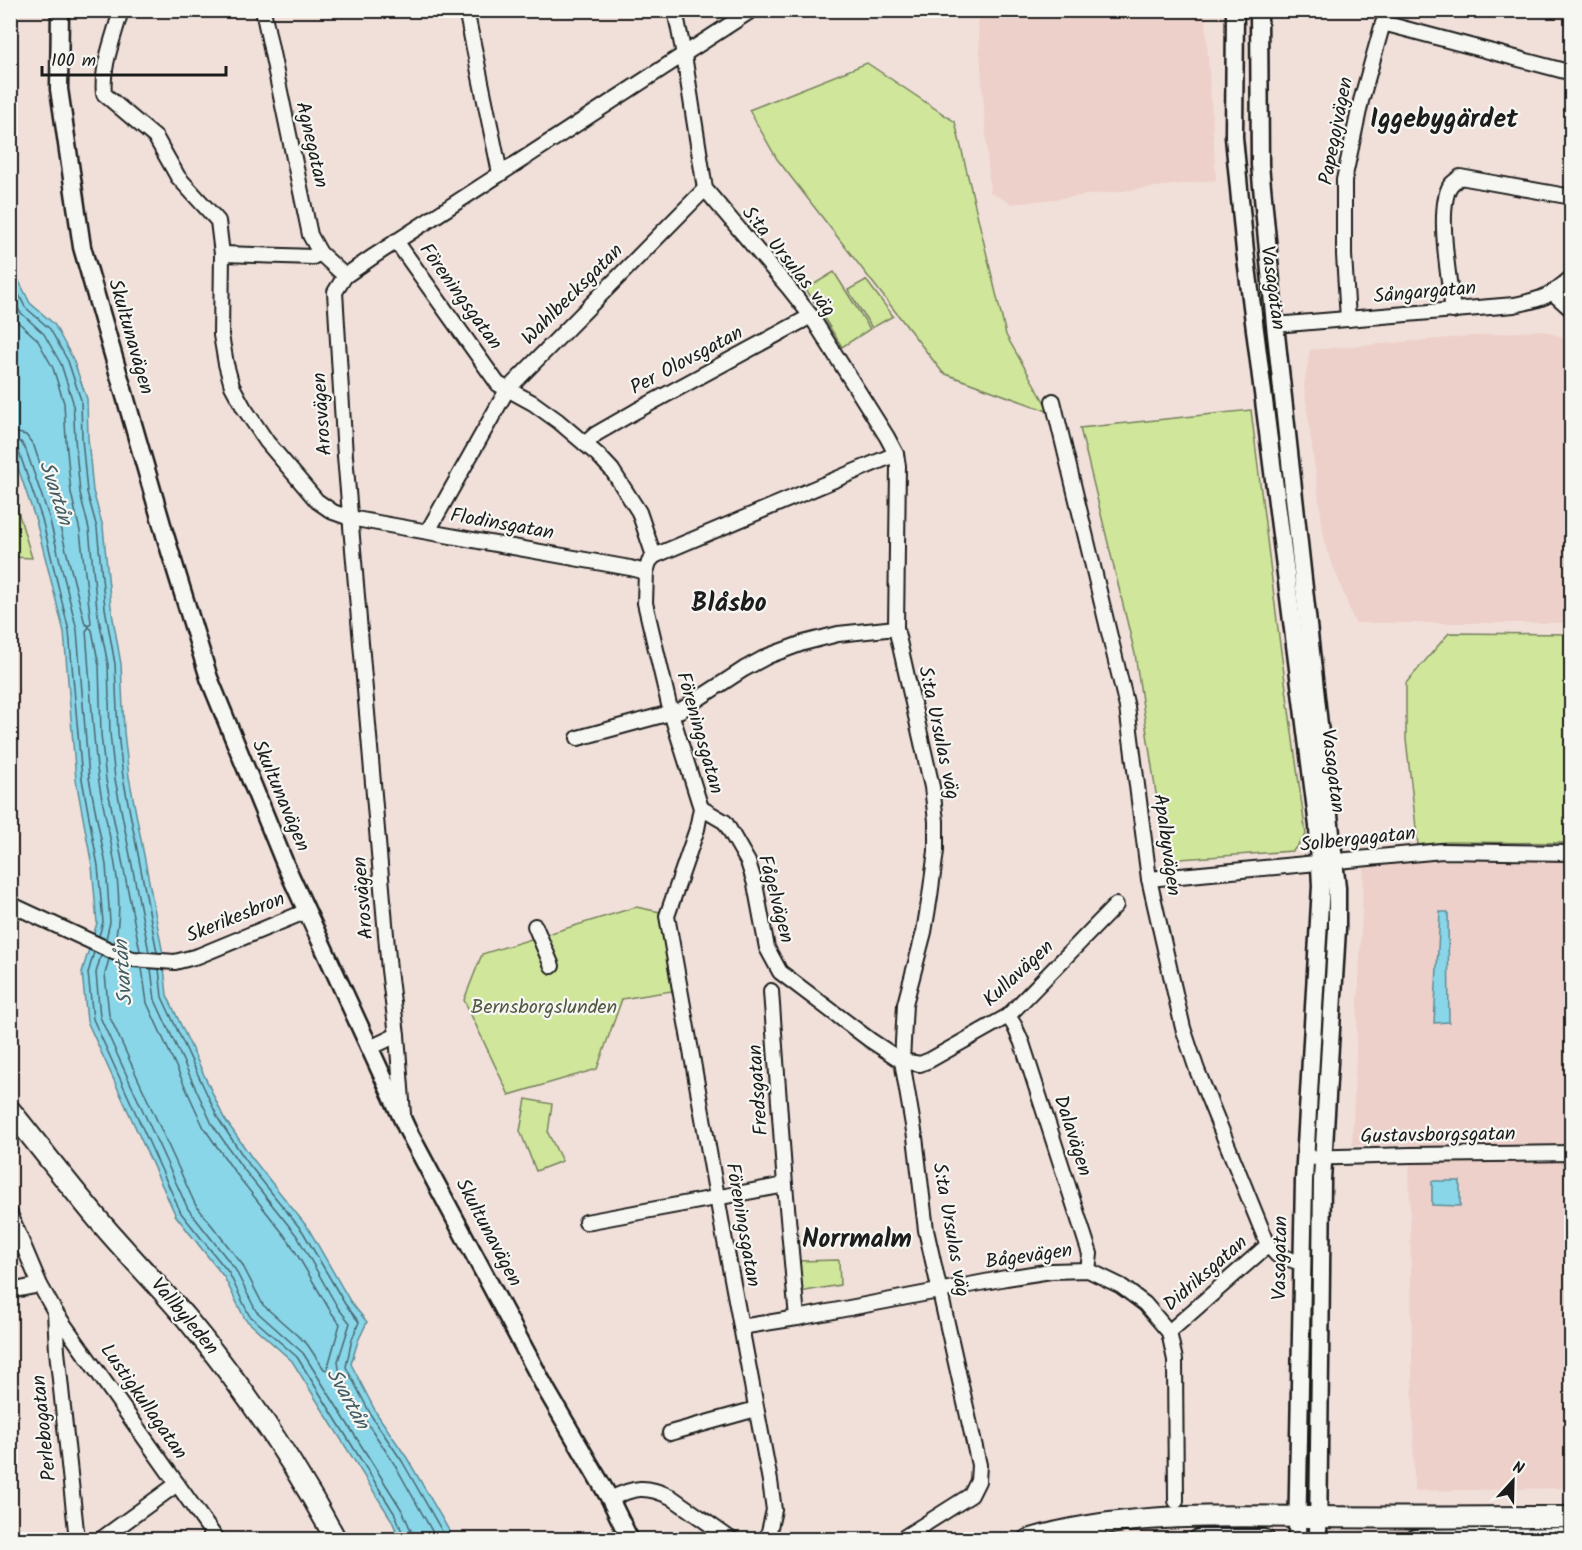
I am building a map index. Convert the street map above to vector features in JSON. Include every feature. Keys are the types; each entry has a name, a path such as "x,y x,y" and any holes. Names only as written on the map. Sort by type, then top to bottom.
{"main road":[{"name":"Vallbyleden","path":"10,1110 88,1207 210,1348 267,1425 313,1497 336,1539"},
{"path":"1028,1539 1069,1529 1122,1522 1242,1517 1572,1517"},
{"path":"1416,1539 1572,1538"},
{"path":"1199,1539 1264,1539"}],"street":[{"name":"Skultunavägen","path":"60,10 59,89 85,258 209,678 307,911 403,1119 547,1391 610,1499 630,1539"},
{"name":"Flodinsgatan","path":"121,10 106,67 104,94 156,138 178,177 218,221 222,254 221,335 232,386 267,442 318,501 333,512 350,518 646,572"},
{"name":"Agnegatan","path":"263,10 310,235 320,253 345,276"},
{"path":"466,10 500,173"},
{"path":"675,10 705,189"},
{"path":"345,276 752,10"},
{"name":"Vasagatan","path":"1235,10 1234,137 1245,251 1318,826 1327,863 1321,886 1305,1158 1297,1539"},
{"name":"Vasagatan","path":"1259,10 1260,165 1327,863 1337,929 1323,1158 1318,1539"},
{"name":"Papegojvägen","path":"1348,319 1344,255 1344,180 1361,101 1383,23 1572,73"},
{"path":"1453,311 1444,241 1447,195 1450,185 1460,177 1572,197"},
{"name":"S:ta Ursulas väg","path":"705,189 811,316 896,454 898,474 896,628 932,788 936,831 936,851 924,932 905,1004 902,1061 915,1137 926,1230 979,1465 978,1481 971,1495 900,1539"},
{"name":"Wahlbecksgatan","path":"428,531 507,390 705,189"},
{"name":"Föreningsgatan","path":"396,241 498,384 533,403 558,421 612,470 639,512 654,556 646,572 645,603 671,713 701,808 697,829 668,916 774,1510 766,1539"},
{"path":"222,254 313,257 320,253"},
{"name":"Arosvägen","path":"345,276 336,292 336,300 350,518 403,1119"},
{"path":"1572,277 1553,294 1572,310"},
{"name":"Sångargatan","path":"1275,325 1514,305 1553,294"},
{"name":"Per Olovsgatan","path":"585,444 596,434 636,411 811,316"},
{"path":"1256,326 1275,325"},
{"name":"Apalbyvägen","path":"1053,401 1127,707 1149,879 1186,1038 1268,1245"},
{"path":"654,556 896,454"},
{"path":"578,738 681,710 719,683 744,669 768,656 803,643 838,634 896,628"},
{"name":"Fågelvägen","path":"701,808 725,822 748,862 755,884 767,948 780,972 870,1040 902,1061"},
{"name":"Solbergagatan","path":"1149,879 1442,851 1572,853"},
{"name":"Skerikesbron","path":"10,904 102,948 133,959 175,962 198,956 307,911"},
{"name":"Kullavägen","path":"902,1061 920,1064 930,1060 1008,1016 1116,905"},
{"path":"535,926 552,966"},
{"name":"Fredsgatan","path":"771,991 796,1318"},
{"name":"Dalavägen","path":"1008,1016 1022,1043 1090,1254 1088,1270"},
{"path":"370,1048 397,1035"},
{"name":"Gustavsborgsgatan","path":"1305,1158 1572,1153"},
{"path":"586,1222 785,1185"},
{"name":"Lustigkullagatan","path":"10,1214 40,1285 55,1312 217,1539"},
{"path":"1268,1245 1278,1255 1301,1263"},
{"name":"Didriksgatan","path":"1169,1332 1268,1245"},
{"name":"Bågevägen","path":"741,1327 1051,1271 1088,1270 1121,1286 1137,1298 1159,1318 1169,1332 1175,1360 1176,1501"},
{"path":"10,1291 40,1285"},
{"name":"Perlebogatan","path":"55,1312 77,1539"},
{"path":"670,1433 756,1409"},
{"path":"100,1539 177,1484"},
{"path":"610,1499 632,1489 645,1488 660,1492 732,1539"}],"shaded area":[{"path":"977,11 1205,11 1216,180 1012,204 990,192"},
{"path":"1541,330 1571,340 1571,623 1355,623 1325,545 1304,386 1310,350"},
{"path":"1571,860 1571,1488 1414,1491 1409,1145 1352,1145 1364,861"}],"green space":[{"path":"867,63 955,122 1006,335 1050,412 943,373 777,159 749,110"},
{"path":"834,272 870,329 842,347 806,289"},
{"path":"866,280 893,316 872,328 848,290"},
{"path":"1251,410 1306,835 1293,851 1166,860 1135,654 1080,428"},
{"path":"11,488 32,558 11,557"},
{"path":"1449,633 1571,634 1571,843 1447,842 1418,845 1406,739 1406,683"},
{"name":"Bernsborgslunden","path":"636,907 660,912 672,991 622,999 597,1069 509,1095 464,1000 482,954"},
{"path":"526,1099 552,1104 548,1133 562,1161 536,1171 520,1131"},
{"path":"839,1260 840,1285 799,1292 797,1261"}],"water":[{"name":"Svartån","path":"10,263 30,303 54,324 73,359 87,399 93,491 103,527 111,607 121,664 124,732 129,777 162,949 167,995 224,1118 252,1158 308,1228 350,1301 367,1322 351,1364 377,1414 407,1458 454,1539 400,1539 391,1519 292,1361 245,1319 224,1277 176,1216 87,1021 82,972 97,923 92,866 76,780 64,632 36,521 11,447"},
{"path":"1440,912 1448,912 1449,1022 1434,1023"},
{"path":"1432,1181 1460,1181 1460,1206 1432,1205"}],"district":[{"name":"Iggebygärdet","path":"1444,120"},
{"name":"Blåsbo","path":"729,604"},
{"name":"Norrmalm","path":"857,1240"}]}
